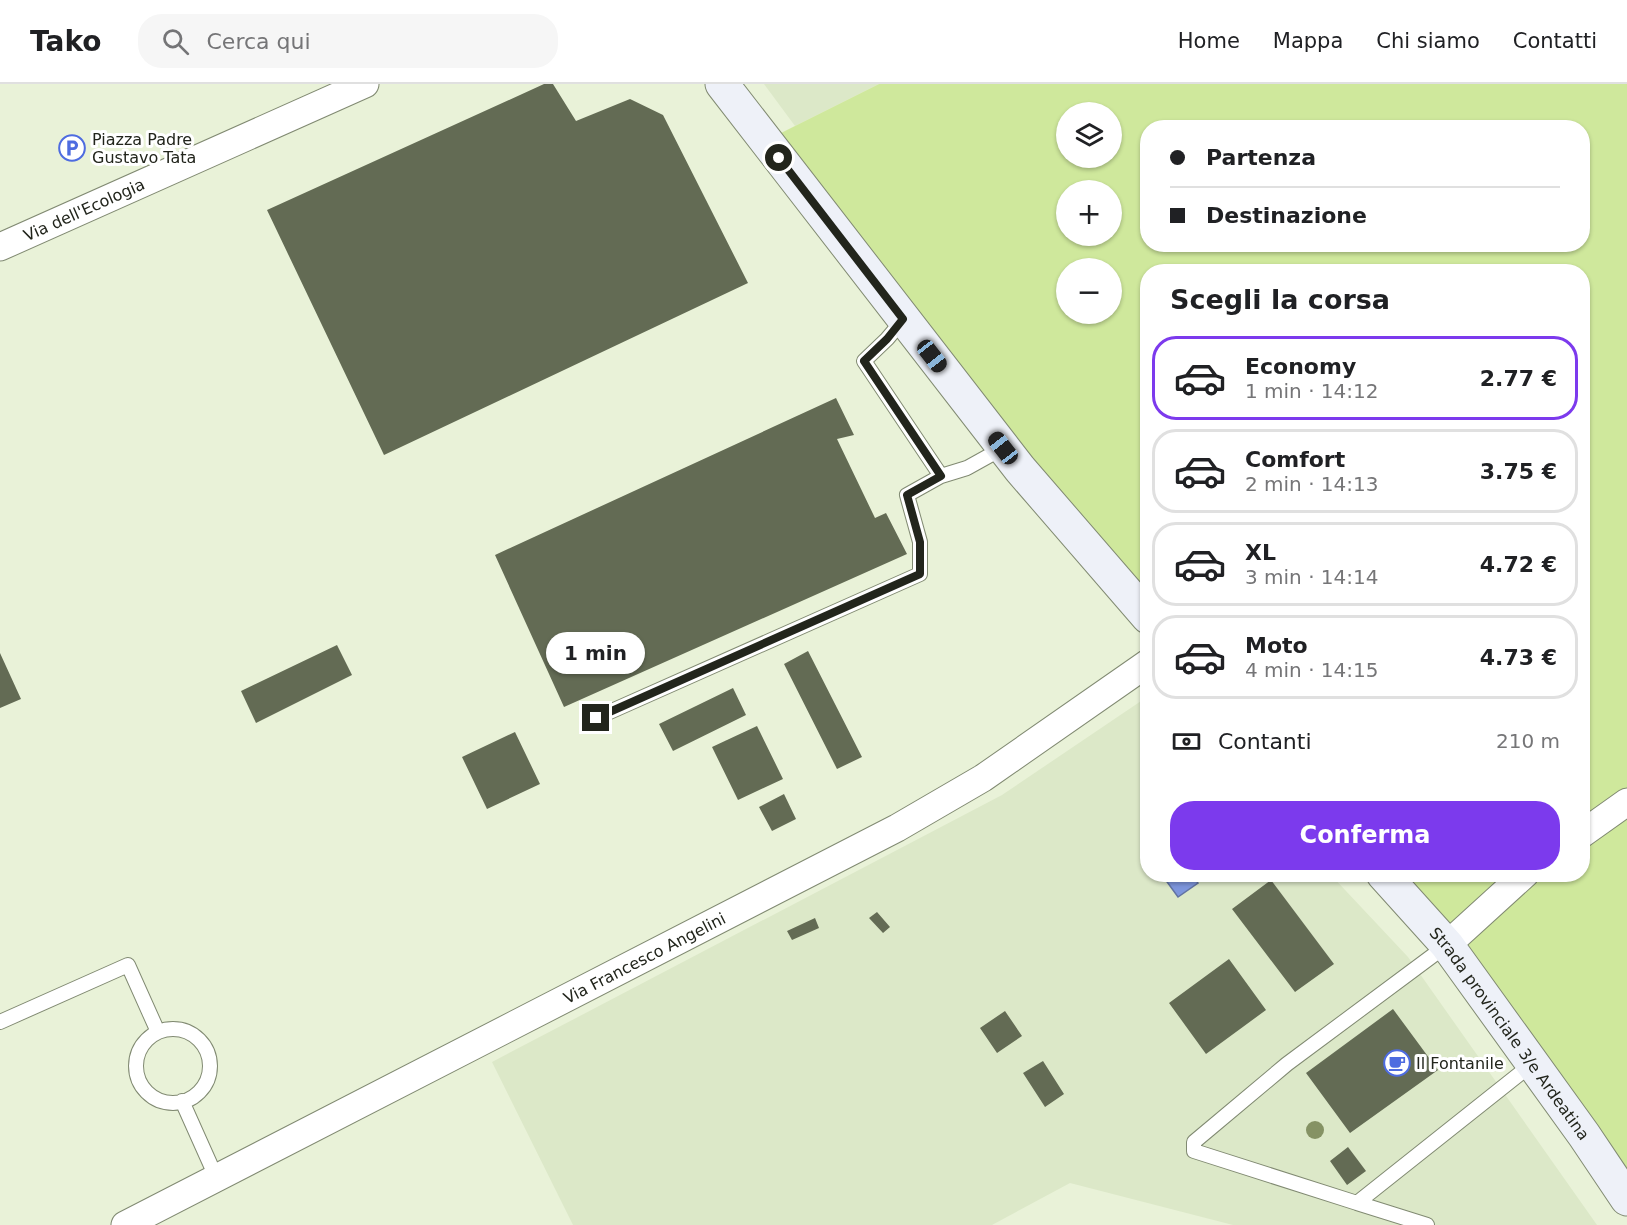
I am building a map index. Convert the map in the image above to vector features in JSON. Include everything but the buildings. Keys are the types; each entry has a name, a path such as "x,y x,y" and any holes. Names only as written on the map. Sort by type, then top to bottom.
{"main road":[{"path":"722,84 1003,448 1140,608"},
{"name":"Strada provinciale 3/e Ardeatina","path":"1390,882 1447,945 1627,1199"}],"street":[{"name":"Via dell'Ecologia","path":"0,247 365,84"},
{"name":"Via Francesco Angelini","path":"125,1225 897,828 983,778 1140,669"},
{"path":"1590,828 1627,802"},
{"path":"1447,945 1516,882"}],"lane":[{"path":"903,319 887,339 864,361 941,476"},
{"path":"596,718 920,574 920,542 907,495 941,476 967,468 1003,448"},
{"path":"1427,1225 1194,1151 1194,1142 1287,1064 1447,945"},
{"path":"0,1022 128,965 158,1032"},
{"path":"170,1029 182,1030 193,1035 202,1043 208,1054 210,1066 208,1078 193,1096 182,1101 170,1102 153,1096 141,1083 137,1072 140,1049 158,1032 170,1029"},
{"path":"1357,1203 1532,1064"},
{"path":"182,1101 216,1178"}],"shaded area":[{"path":"764,84 879,84 795,126"},
{"path":"1140,702 1140,882 1338,882 1408,957 1597,1225 1233,1225 1070,1183 992,1225 573,1225 492,1062 1002,795"}],"green space":[{"path":"879,84 1627,84 1627,1200 1387,882 1590,882 1590,264 1140,264 1140,608 765,141"}],"water":[{"path":"1167,882 1198,883 1178,897"}],"place":[{"name":"Piazza Padre Gustavo Tata","path":"72,148"},
{"name":"Il Fontanile","path":"1397,1063"}],"route":[{"path":"596,718 920,574 920,542 907,495 941,476 864,361 887,339 903,319 779,158"}]}
